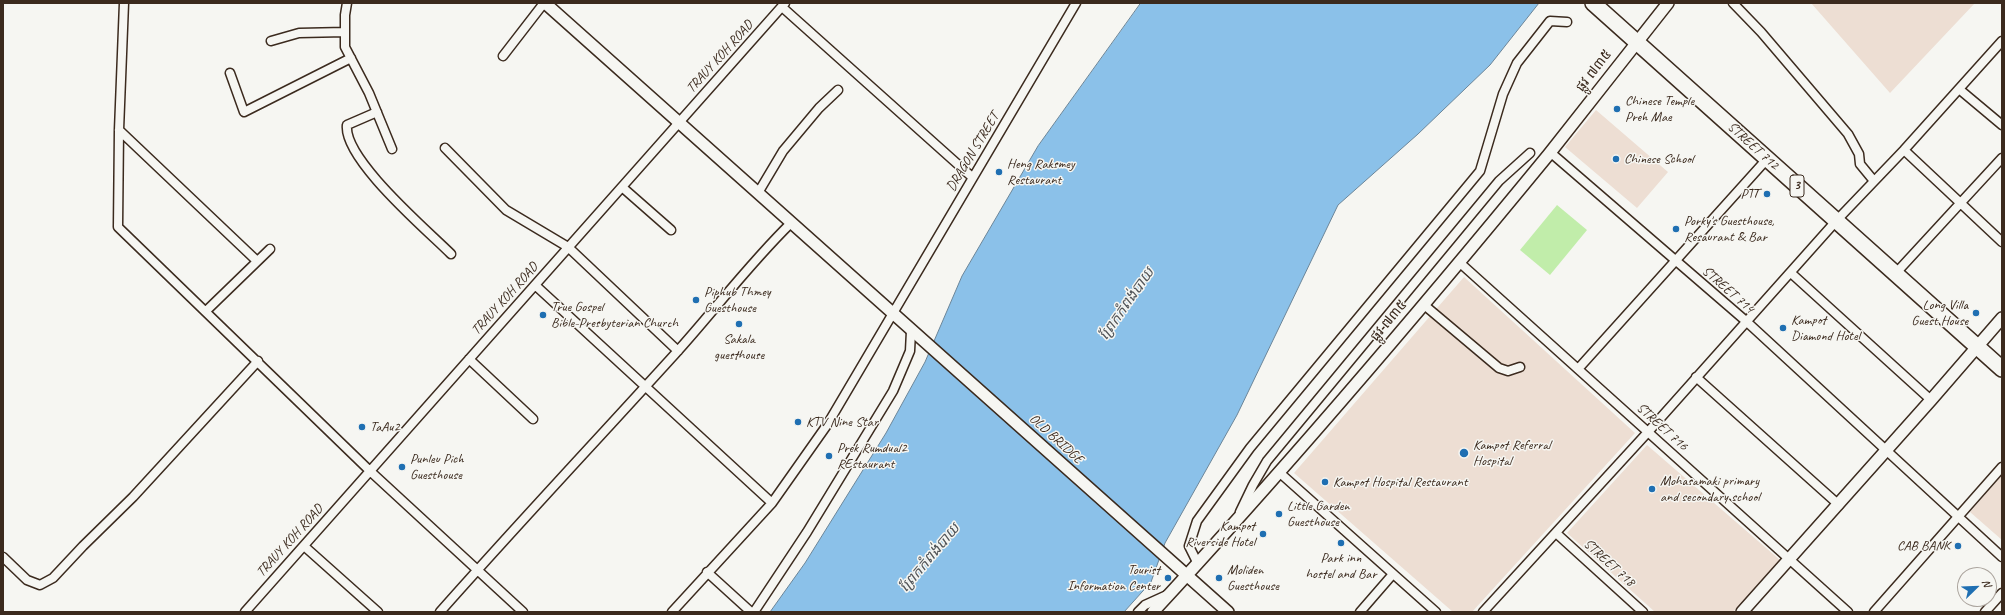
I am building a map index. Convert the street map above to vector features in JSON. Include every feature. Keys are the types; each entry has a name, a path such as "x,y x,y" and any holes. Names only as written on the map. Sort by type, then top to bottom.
{"highway":[{"name":"STREET 712","path":"1592,3 1637,41 2002,369"}],"street":[{"path":"124,3 119,130 118,227 370,471 523,612"},
{"path":"347,3 345,32 346,47 377,112 392,149"},
{"path":"503,56 544,3"},
{"name":"OLD BRIDGE","path":"544,3 680,122 913,333 1228,612"},
{"name":"DRAGON STREET","path":"672,612 707,572 772,503 827,425 1076,3"},
{"name":"ផ្លូវ ៧៣៥","path":"1153,612 1280,473 1423,304 1550,152 1668,3"},
{"path":"1733,3 1848,134 1859,154 1860,164 1874,181"},
{"path":"783,5 972,178"},
{"name":"TRAUY KOH ROAD","path":"244,612 783,5"},
{"path":"1198,564 1189,546 1197,521 1250,448 1480,171 1503,94 1517,63 1550,20 1567,22"},
{"path":"271,41 299,33 345,32"},
{"path":"1483,612 1648,432 1837,220 1904,150 2002,41"},
{"path":"230,73 244,112 351,58"},
{"path":"1959,89 2002,125"},
{"path":"758,193 783,151 819,108 838,90"},
{"path":"377,112 347,125 354,148 364,166 384,189 451,254"},
{"path":"119,130 256,261"},
{"path":"445,148 506,210 568,248 678,351"},
{"path":"1904,150 2002,242"},
{"name":"STREET 714","path":"1550,152 1746,322 2002,557"},
{"path":"1236,522 1253,485 1267,461 1500,181 1530,153"},
{"path":"1896,273 2002,158"},
{"path":"1578,369 1676,262 1767,159"},
{"path":"622,187 671,230"},
{"path":"440,612 678,351 752,263 791,223"},
{"path":"206,311 270,249"},
{"name":"STREET 716","path":"1458,262 1848,612"},
{"path":"1791,273 1931,400"},
{"path":"535,285 772,503"},
{"path":"1423,304 1499,368 1508,371 1520,367"},
{"path":"1742,612 1839,505 1976,346 2002,318"},
{"path":"707,572 753,612 807,532 894,391 910,351 913,333"},
{"path":"469,359 534,419"},
{"path":"3,557 27,580 40,585 54,578 83,546 133,497 258,361"},
{"path":"1696,377 1839,505"},
{"path":"1874,612 2002,467"},
{"path":"1280,473 1436,612"},
{"name":"STREET 718","path":"1556,533 1644,612"},
{"path":"304,546 378,612"},
{"path":"1360,612 1393,574"},
{"path":"1138,612 1145,605 1171,593"},
{"path":"1985,612 2002,593"}],"shaded area":[{"path":"1811,3 1975,3 1890,93"},
{"name":"Chinese School","path":"1596,110 1668,172 1637,208 1565,147"},
{"name":"Kampot Referral Hospital","path":"1464,277 1635,433 1472,612 1453,612 1294,473"},
{"name":"Mohasamaki primary and secondary school","path":"1647,445 1780,560 1733,612 1655,612 1567,533"},
{"path":"2002,475 2002,540 1970,512"}],"green space":[{"path":"1557,205 1587,230 1550,275 1520,250"}],"water":[{"name":"ព្រែកកំពង់បាយ","path":"1141,3 1539,3 1490,65 1418,134 1338,205 1237,415 1165,543 1151,582 1124,612 770,612 805,563 886,433 925,362 962,276 1038,146"}],"place":[{"name":"Chinese Temple Preh Mae","path":"1617,109"},
{"name":"Chinese School","path":"1616,159"},
{"name":"Heng Raksmey Restaurant","path":"999,172"},
{"name":"PTT","path":"1767,194"},
{"name":"Porky's Guesthouse, Resaurant & Bar","path":"1676,229"},
{"name":"Piphub Thmey Guesthouse","path":"696,300"},
{"name":"Long Villa Guest House","path":"1976,313"},
{"name":"True Gospel Bible-Presbyterian Church","path":"543,315"},
{"name":"Sakala guesthouse","path":"739,324"},
{"name":"Kampot Diamond Hotel","path":"1783,328"},
{"name":"KTV Nine Star","path":"798,422"},
{"name":"TaAu2","path":"362,427"},
{"name":"Kampot Referral Hospital","path":"1464,453"},
{"name":"Prek Rumdual2 REstaurant","path":"829,456"},
{"name":"Punleu Pich Guesthouse","path":"402,467"},
{"name":"Kampot Hospital Restaurant","path":"1325,482"},
{"name":"Mohasamaki primary and secondary school","path":"1652,489"},
{"name":"Little Garden Guesthouse","path":"1279,514"},
{"name":"Kampot Riverside Hotel","path":"1263,534"},
{"name":"Park inn hostel and Bar","path":"1341,543"},
{"name":"CAB BANK","path":"1958,546"},
{"name":"Tourist Information Center","path":"1168,578"},
{"name":"Moliden Guesthouse","path":"1219,578"}]}
